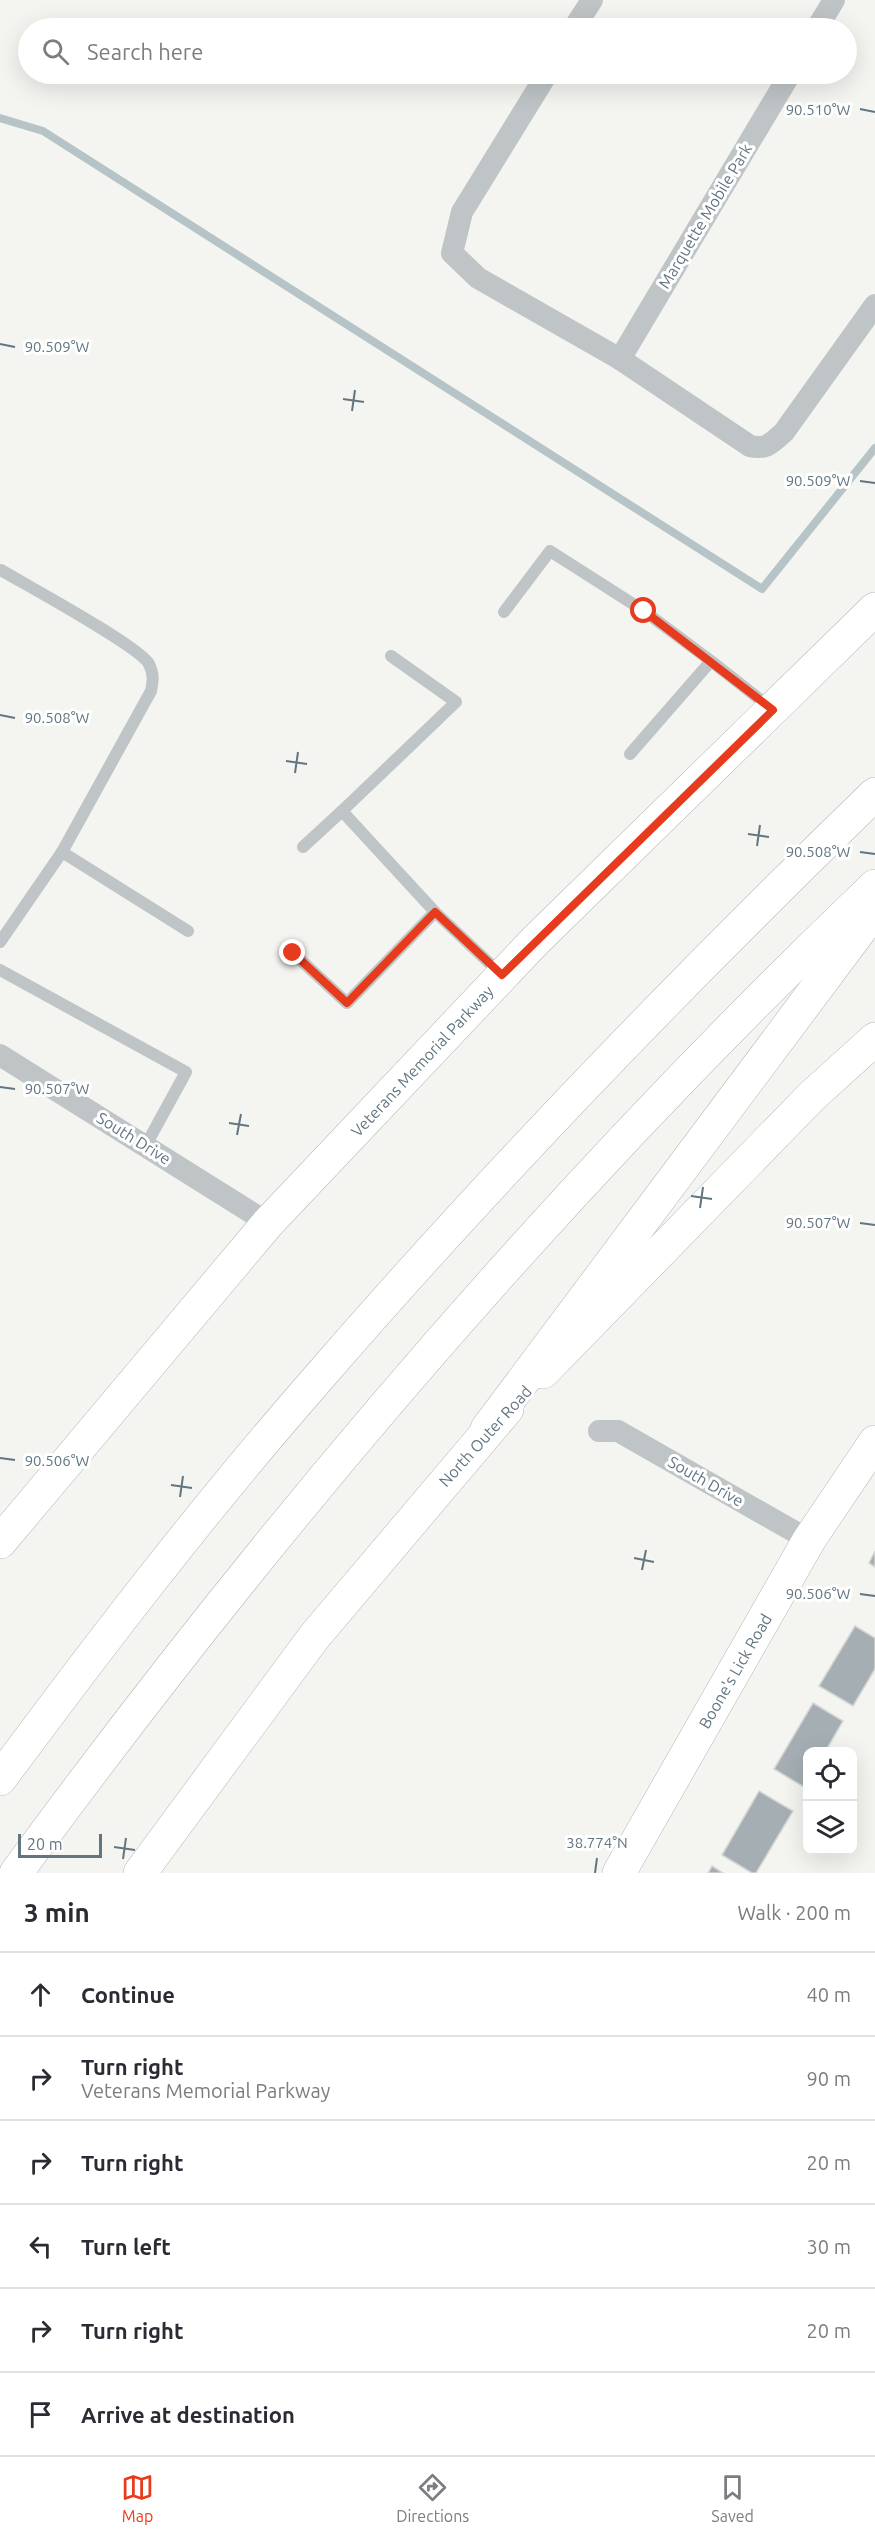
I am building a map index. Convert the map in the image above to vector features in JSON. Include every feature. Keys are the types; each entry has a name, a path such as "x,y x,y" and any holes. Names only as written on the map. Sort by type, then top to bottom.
{"main road":[{"name":"Veterans Memorial Parkway","path":"0,1542 268,1223 502,975 875,609"},
{"path":"0,1779 177,1547 319,1376 587,1081 758,907 875,794"},
{"path":"16,1873 109,1747 235,1584 367,1424 505,1267 644,1117 789,968 875,886"},
{"path":"488,1429 875,910"},
{"name":"North Outer Road","path":"140,1873 314,1637 488,1429 812,1096 875,1039"},
{"name":"Boone's Lick Road","path":"619,1873 809,1540 875,1442"}],"street":[{"path":"580,18 592,0"},
{"path":"823,18 834,0"},
{"path":"541,84 462,212 452,252 478,278 621,359 750,446 759,448 770,446 784,432 875,305"},
{"name":"Marquette Mobile Park","path":"621,359 784,84"},
{"name":"South Drive","path":"0,1055 268,1223"},
{"name":"South Drive","path":"600,1431 618,1431 809,1540"}],"lane":[{"path":"504,612 550,550 644,611 773,710"},
{"path":"0,942 62,852 151,691 153,676 148,662 124,643 1,570"},
{"path":"303,847 456,702 391,656"},
{"path":"630,754 711,662"},
{"path":"342,810 435,912 502,975"},
{"path":"62,852 188,930"},
{"path":"293,953 347,1003 435,912"},
{"path":"0,970 186,1072 146,1145"}],"building":[{"path":"875,1551 875,1567 869,1563"},
{"path":"855,1626 875,1638 875,1669 853,1706 819,1686"},
{"path":"813,1703 843,1721 828,1747 803,1747 803,1786 774,1769"},
{"path":"759,1791 793,1811 756,1873 752,1873 722,1855"},
{"path":"712,1866 723,1873 708,1873"}],"waterway":[{"path":"0,118 43,131 762,589 875,448"}],"route":[{"path":"293,953 347,1003 435,912 502,975 773,710 644,611"}]}
